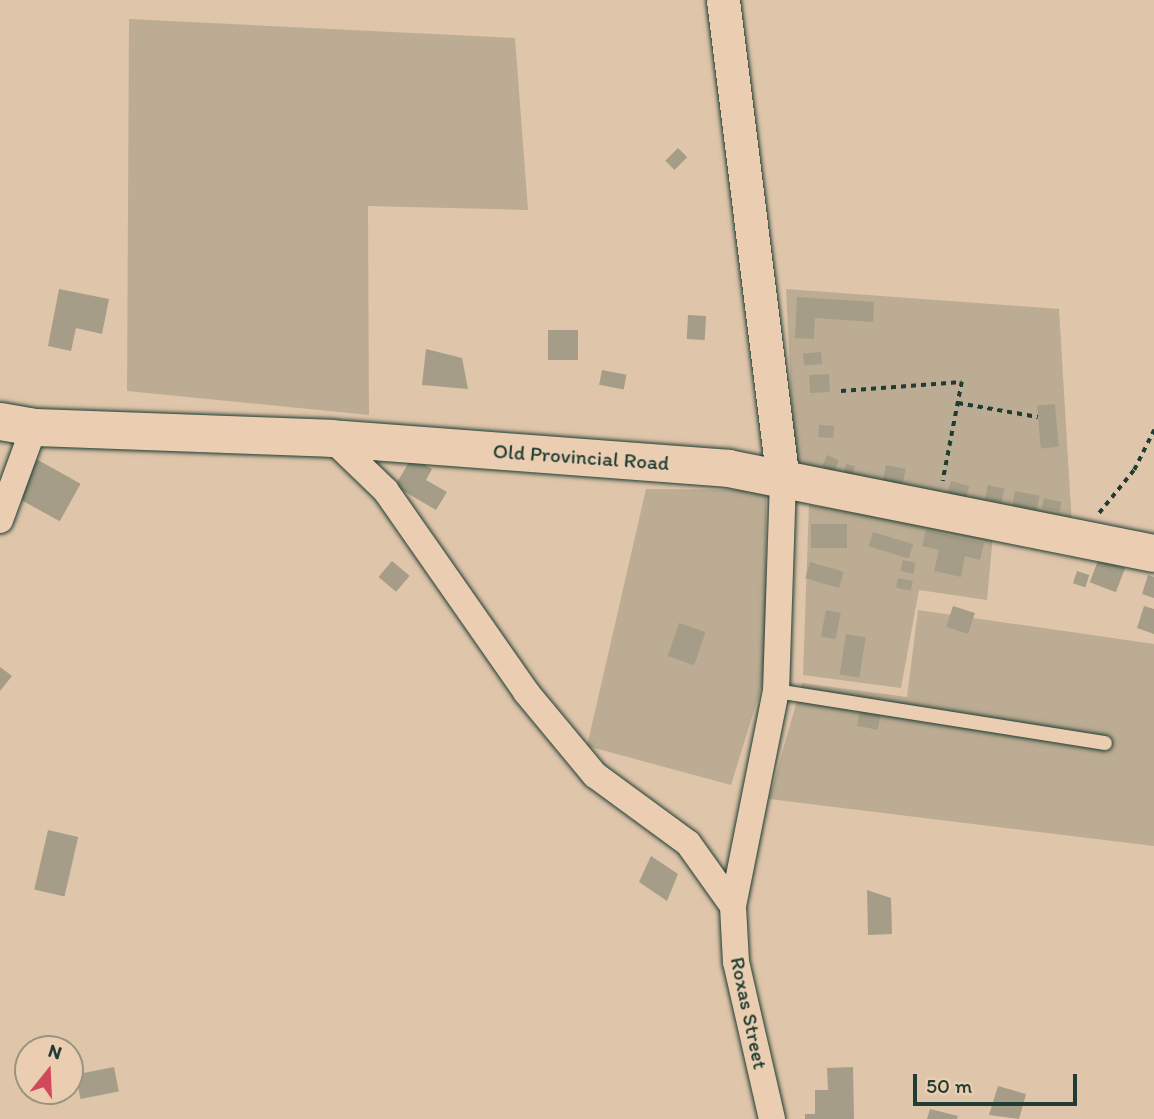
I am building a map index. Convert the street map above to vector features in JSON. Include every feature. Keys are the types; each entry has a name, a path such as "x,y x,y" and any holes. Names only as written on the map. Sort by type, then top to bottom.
{"main road":[{"name":"Old Provincial Road","path":"17,424 331,438 728,468 1154,553"}],"street":[{"path":"723,0 783,480"},
{"path":"0,520 17,424"},
{"path":"331,438 386,491 526,692 595,775 688,843 733,916"},
{"name":"Roxas Street","path":"772,1119 736,962 733,916 776,691 783,480"}],"lane":[{"path":"776,691 1105,743"}],"path":[{"path":"841,391 962,382 937,510"},
{"path":"958,403 1038,417"},
{"path":"1087,540 1099,514 1134,470 1154,430"}],"shaded area":[{"path":"129,19 515,38 528,210 368,206 369,415 127,391"},
{"path":"786,289 1059,309 1072,526 795,471"},
{"path":"646,489 766,490 766,672 731,785 587,746"},
{"path":"809,505 993,535 987,600 919,590 901,688 803,675"},
{"path":"918,610 1154,644 1154,846 769,799 802,683 907,697"}],"building":[{"path":"678,148 687,157 674,170 665,161"},
{"path":"59,289 109,299 102,334 76,328 71,351 48,346"},
{"path":"797,297 874,302 873,322 815,318 814,339 795,338"},
{"path":"688,315 706,316 705,340 687,339"},
{"path":"548,330 578,330 578,360 548,360"},
{"path":"426,349 462,358 468,389 422,385"},
{"path":"821,352 822,364 804,366 803,354"},
{"path":"602,370 627,375 624,389 599,385"},
{"path":"829,374 830,392 810,393 809,375"},
{"path":"1055,404 1059,447 1041,448 1037,406"},
{"path":"819,425 834,426 833,438 818,437"},
{"path":"827,455 839,460 834,471 822,466"},
{"path":"412,457 432,469 426,480 447,492 436,510 395,486"},
{"path":"36,459 81,484 60,521 15,497"},
{"path":"846,464 855,466 853,475 844,473"},
{"path":"886,465 906,469 902,488 882,485"},
{"path":"951,481 969,486 966,498 948,493"},
{"path":"988,485 1005,489 1001,502 985,499"},
{"path":"1015,491 1040,496 1037,510 1012,505"},
{"path":"1044,498 1062,502 1059,512 1042,508"},
{"path":"811,524 847,524 847,548 811,548"},
{"path":"926,530 984,543 980,560 965,556 961,577 934,571 939,550 922,546"},
{"path":"873,532 913,544 909,559 869,546"},
{"path":"1099,558 1125,568 1116,592 1090,582"},
{"path":"903,560 916,563 913,574 901,571"},
{"path":"392,561 410,576 396,592 379,577"},
{"path":"810,562 844,572 839,588 805,578"},
{"path":"1077,571 1089,575 1085,587 1073,583"},
{"path":"1148,575 1154,577 1154,598 1142,594"},
{"path":"898,578 913,581 911,591 896,588"},
{"path":"953,606 975,613 968,634 946,627"},
{"path":"1144,606 1154,609 1154,634 1137,628"},
{"path":"826,610 841,613 836,639 821,637"},
{"path":"679,623 705,632 694,665 668,656"},
{"path":"846,634 866,637 859,678 840,674"},
{"path":"0,667 12,676 0,691"},
{"path":"860,710 881,714 878,730 857,726"},
{"path":"48,830 78,837 64,896 34,889"},
{"path":"651,856 678,874 667,901 639,882"},
{"path":"867,890 891,898 892,934 868,935"},
{"path":"114,1067 119,1092 84,1098 84,1073"},
{"path":"853,1067 854,1119 805,1119 805,1114 815,1114 815,1090 828,1090 827,1068"},
{"path":"998,1086 1026,1094 1019,1119 989,1115"},
{"path":"930,1109 958,1116 957,1119 927,1119"}]}
